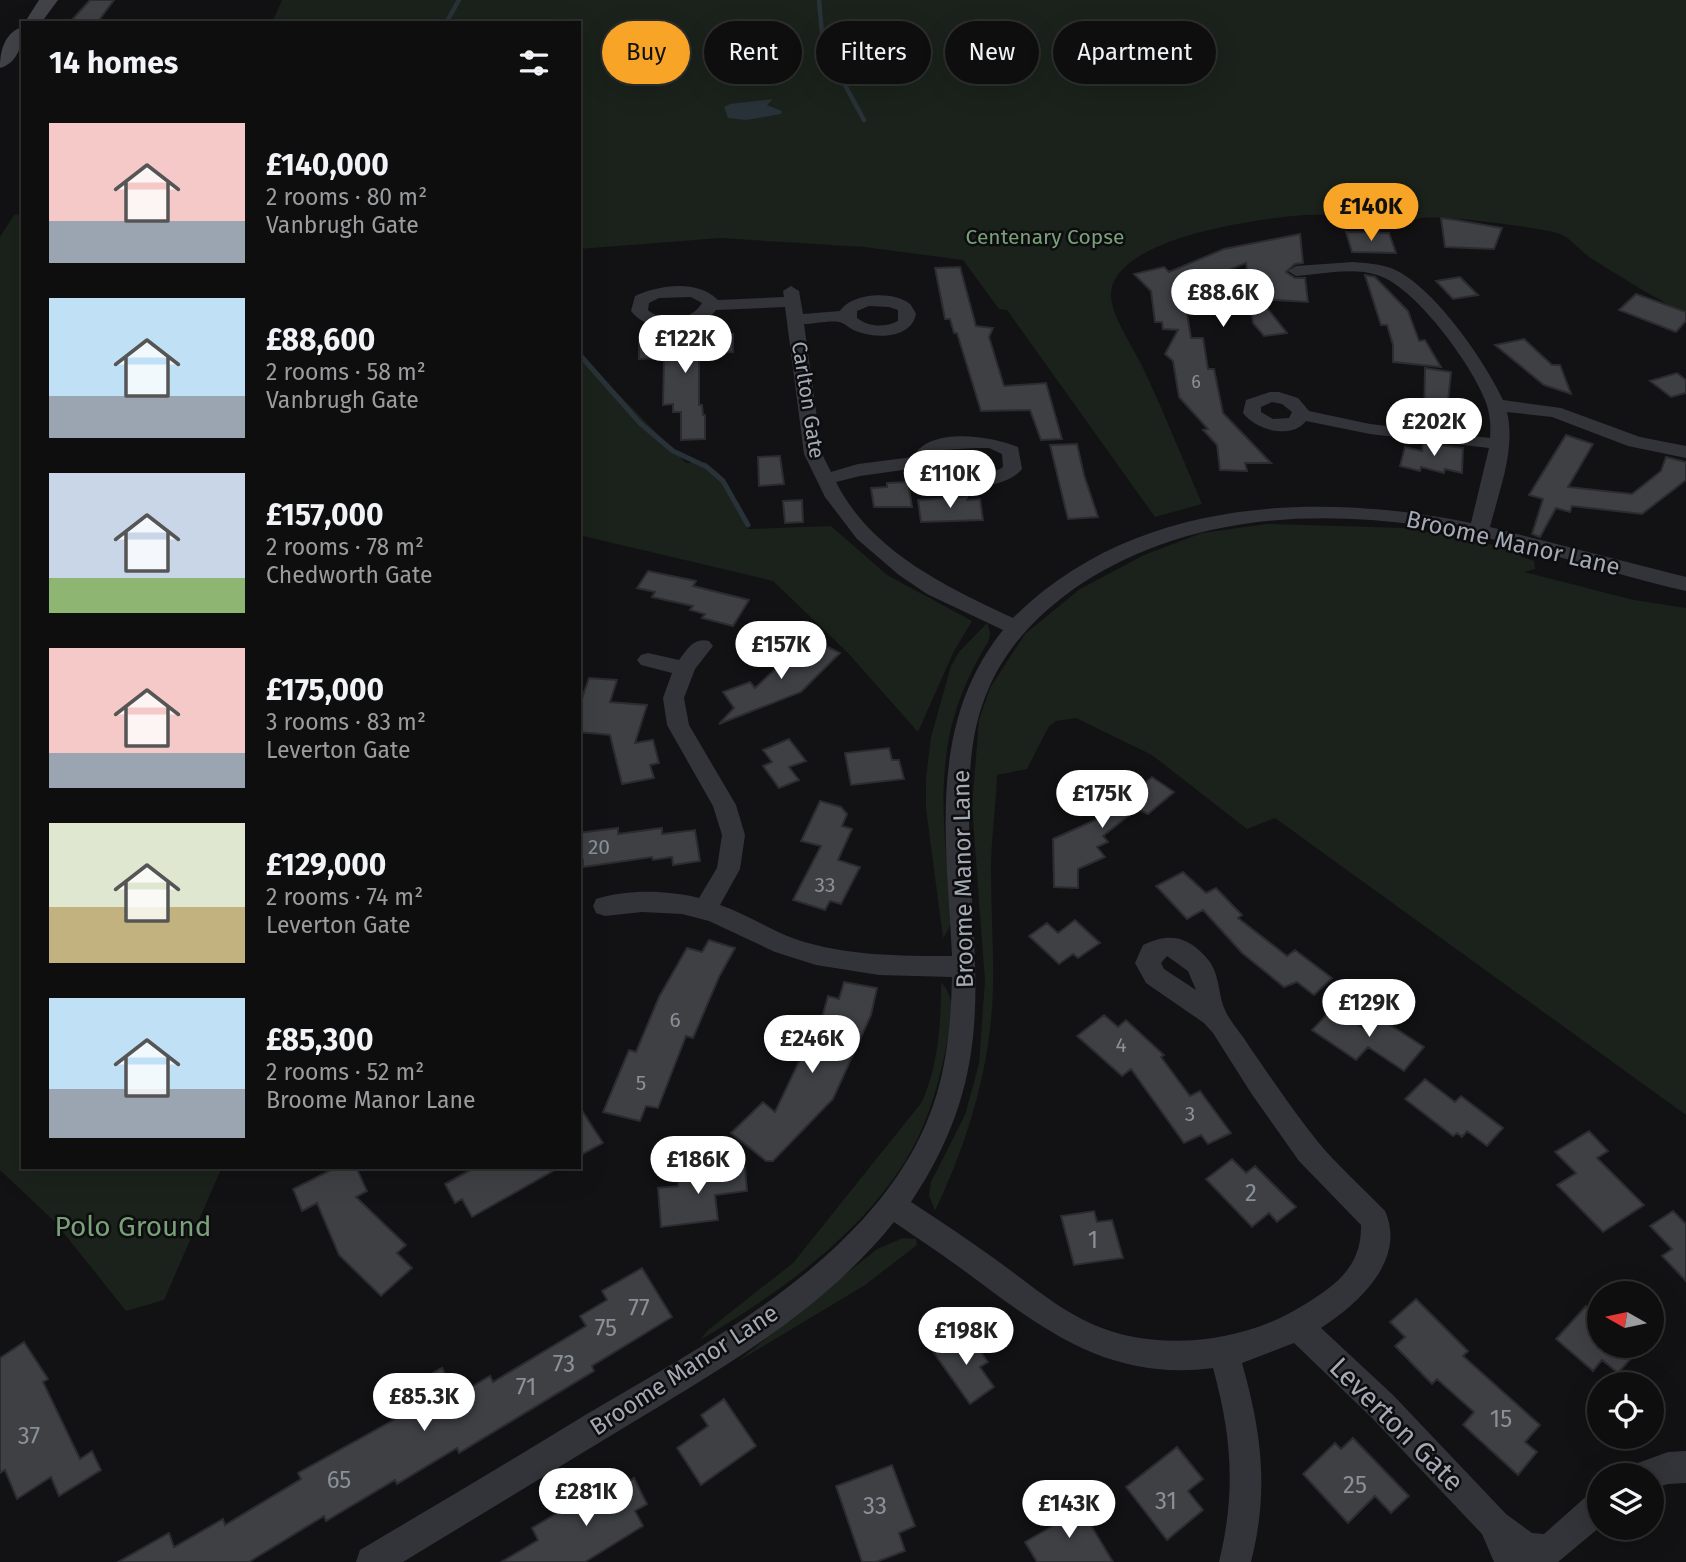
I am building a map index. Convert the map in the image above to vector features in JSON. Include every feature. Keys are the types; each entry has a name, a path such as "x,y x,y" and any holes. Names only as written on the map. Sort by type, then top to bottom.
{"main road":[{"path":"33,21 49,0"},
{"path":"0,62 21,36"}],"street":[{"path":"1296,271 1321,276 1374,270 1406,282 1486,378 1499,416 1497,444 1479,530"},
{"name":"Carlton Gate","path":"793,304 813,454 824,480 846,514 885,555 934,589 1016,628"},
{"name":"Carlton Gate","path":"711,305 793,304 847,316"},
{"path":"1497,405 1555,412 1635,442 1686,452"},
{"path":"1300,414 1370,429 1497,444"},
{"name":"Carlton Gate","path":"824,480 858,470 922,462"},
{"name":"Broome Manor Lane","path":"372,1562 740,1337 824,1274 859,1242 892,1205 932,1142 944,1112 963,1034 965,967 958,796 962,736 978,686 1016,628 1038,604 1074,577 1103,560 1177,530 1220,520 1339,511 1418,518 1479,530 1686,584"},
{"path":"702,646 684,668 675,695 677,721 685,744 725,803 733,831 731,867 719,892 705,909"},
{"path":"648,660 684,668"},
{"path":"605,906 641,903 705,909 794,949 814,954 905,966 965,967"},
{"path":"892,1205 1055,1319 1079,1334 1100,1342 1178,1356 1224,1353 1267,1342 1298,1327 1364,1274 1376,1245 1375,1220 1309,1152 1260,1085 1237,1045 1213,1015"},
{"name":"Leverton Gate","path":"1298,1327 1382,1406 1494,1522 1522,1547 1542,1552 1552,1548 1587,1517"},
{"path":"1224,1353 1241,1414 1248,1465 1247,1504 1235,1562"},
{"path":"1664,1469 1686,1467"},
{"name":"Leverton Gate","path":"1494,1522 1510,1562"}],"green space":[{"name":"Centenary Copse","path":"282,0 1686,0 1686,314 1589,257 1560,234 1511,225 1443,218 1306,215 1225,226 1162,245 1136,258 1118,275 1111,295 1115,313 1145,372 1202,504 1155,517 1007,310 999,309 963,260 864,247 720,238 581,249 581,21 273,21"},
{"name":"Polo Ground","path":"21,214 21,1169 221,1169 164,1300 126,1311 55,1222 0,1170 0,237 14,215"},
{"path":"581,356 686,463 706,462 734,496 748,529 831,526 887,575 972,621 953,653 918,732 847,652 773,581 581,535"},
{"path":"1267,524 1404,528 1465,538 1542,557 1520,556 1534,561 1535,569 1524,572 1634,600 1686,608 1686,1115 1275,818 1247,829 1152,755 1076,718 1056,721 1049,726 1027,769 997,775 991,859 993,975 989,1037 969,1126 935,1211 929,1195 931,1182 965,1115 979,1064 985,981 972,806 979,720 990,688 1025,634 1080,589 1144,555 1202,533"},
{"path":"987,623 990,631 987,645 962,694 952,723 947,752 944,822 952,909 951,920 943,938 926,808 926,778 931,737 951,666 959,652"},
{"path":"941,982 950,997 952,1016 949,1035 929,1110 904,1163 885,1191 838,1241 785,1284 700,1340 708,1330 793,1263 922,1102 938,1043"},
{"path":"903,1238 916,1239 917,1245 865,1285 737,1362 877,1249"}],"shaded area":[{"path":"773,99 767,105 782,111 781,114 746,120 728,118 724,107 730,104"}],"building":[{"path":"90,0 114,0 98,21 71,21"},
{"path":"1441,218 1502,228 1494,249 1445,247"},
{"path":"1346,232 1389,233 1396,253 1352,252"},
{"path":"1300,234 1303,263 1295,264 1286,272 1295,278 1305,278 1308,302 1260,299 1287,333 1264,336 1253,323 1246,263 1188,287 1199,298 1185,302 1191,338 1203,338 1208,369 1214,369 1223,413 1271,463 1245,463 1247,471 1220,470 1217,445 1203,430 1208,429 1179,397 1173,361 1165,354 1178,330 1163,329 1162,322 1155,322 1151,291 1134,274 1164,267 1169,272 1224,249"},
{"path":"960,267 976,326 993,328 989,337 1004,386 1046,383 1062,439 1041,440 1030,410 981,411 957,333 954,333 950,319 945,319 935,268"},
{"path":"1365,275 1375,277 1408,311 1419,341 1425,340 1441,367 1393,362 1393,345 1387,325 1381,325"},
{"path":"1460,277 1478,295 1453,299 1436,281"},
{"path":"1636,294 1686,312 1686,321 1676,332 1619,310"},
{"path":"733,334 733,352 699,353 699,405 702,405 705,415 705,439 681,440 681,412 673,412 673,404 663,405 664,358 639,359 639,341"},
{"path":"1524,339 1552,365 1560,365 1571,394 1544,385 1495,345"},
{"path":"1425,368 1451,372 1448,402 1464,404 1463,432 1424,426"},
{"path":"1677,373 1686,380 1686,393 1671,397 1650,381"},
{"path":"1566,435 1593,444 1568,487 1632,494 1661,471 1666,457 1686,462 1686,480 1642,514 1572,506 1570,512 1556,508 1540,537 1537,536 1532,534 1543,499 1529,495"},
{"path":"1423,443 1463,448 1462,473 1445,469 1444,473 1421,467 1420,471 1400,466 1405,447 1422,451"},
{"path":"1077,444 1098,517 1068,519 1050,445"},
{"path":"780,456 784,484 759,486 758,457"},
{"path":"908,482 912,507 874,507 871,488 887,487 887,483"},
{"path":"967,497 967,500 980,499 983,520 921,522 918,500"},
{"path":"802,500 803,522 785,523 783,501"},
{"path":"648,571 696,581 693,586 749,600 733,626 702,618 705,614 690,610 693,606 652,597 655,592 637,588"},
{"path":"816,641 840,653 801,692 719,724 734,708 723,692 750,682 755,688 798,648 805,651"},
{"path":"589,678 617,680 610,702 647,705 635,743 653,740 659,763 650,765 654,778 622,784 610,735 581,732 581,701"},
{"path":"789,739 806,761 789,767 799,780 779,788 763,766 772,762 763,750"},
{"path":"889,748 892,760 899,760 904,779 851,785 845,753"},
{"path":"1152,777 1174,792 1148,814 1137,809 1103,836 1108,842 1097,847 1105,857 1078,869 1078,888 1054,887 1053,839 1113,812 1101,803 1130,780 1140,787"},
{"path":"820,801 841,807 847,814 842,826 852,829 838,860 860,867 841,904 830,901 825,910 793,900 821,846 801,841"},
{"path":"618,828 618,834 662,828 662,834 695,830 700,861 673,865 672,857 653,860 652,857 583,867 581,833"},
{"path":"1183,872 1206,893 1216,888 1242,915 1238,918 1287,956 1295,950 1332,978 1314,995 1297,982 1284,987 1242,953 1203,910 1187,919 1156,886"},
{"path":"1075,920 1100,943 1078,958 1073,954 1059,964 1029,936 1047,923 1058,933"},
{"path":"709,940 735,948 719,977 693,1038 686,1036 658,1108 646,1106 640,1121 603,1112 629,1050 636,1052 659,997 687,948 702,952"},
{"path":"844,982 877,988 871,1015 833,1099 773,1161 766,1161 731,1133 763,1102 775,1112 804,1051 812,1054 828,996 839,999"},
{"path":"1333,1008 1364,1029 1375,1015 1424,1047 1404,1071 1368,1047 1356,1060 1312,1030"},
{"path":"1104,1015 1118,1027 1126,1020 1164,1055 1161,1057 1190,1096 1200,1091 1231,1133 1208,1144 1201,1135 1184,1143 1131,1069 1122,1076 1077,1036"},
{"path":"1425,1079 1455,1102 1461,1096 1503,1128 1487,1146 1467,1131 1462,1137 1457,1133 1453,1136 1405,1099"},
{"path":"581,1109 603,1143 581,1155"},
{"path":"1589,1131 1608,1151 1597,1158 1644,1205 1603,1232 1557,1185 1576,1173 1555,1152"},
{"path":"1232,1159 1246,1173 1255,1166 1296,1207 1277,1222 1269,1213 1252,1227 1206,1179"},
{"path":"745,1167 747,1191 715,1195 718,1220 661,1227 658,1188 678,1186 677,1176"},
{"path":"333,1169 357,1169 367,1191 356,1197 406,1245 397,1253 412,1268 381,1296 339,1255 317,1203 302,1211 293,1189"},
{"path":"472,1169 556,1169 472,1217 462,1199 455,1203 445,1184"},
{"path":"1094,1211 1097,1222 1112,1220 1123,1258 1074,1265 1061,1216"},
{"path":"1673,1211 1686,1224 1686,1281 1662,1256 1672,1249 1650,1226"},
{"path":"642,1268 672,1317 592,1366 594,1371 459,1453 457,1448 397,1484 395,1480 326,1521 324,1516 249,1562 118,1562 169,1533 174,1547 223,1519 225,1525 301,1479 298,1473 433,1398 424,1378 442,1368 456,1396 490,1376 493,1382 586,1326 580,1316 607,1300 602,1291"},
{"path":"1416,1299 1468,1351 1463,1356 1540,1425 1525,1442 1537,1452 1518,1475 1463,1425 1474,1412 1437,1379 1432,1384 1395,1346 1405,1337 1390,1322"},
{"path":"1586,1306 1587,1358 1631,1358 1619,1372 1602,1360 1593,1371 1556,1339"},
{"path":"967,1332 988,1362 980,1367 994,1387 970,1404 934,1353"},
{"path":"24,1342 48,1379 43,1382 80,1459 92,1451 101,1470 59,1496 51,1477 17,1499 5,1470 0,1473 0,1358"},
{"path":"724,1399 756,1446 701,1485 677,1448 708,1426 701,1415"},
{"path":"1353,1438 1409,1496 1391,1513 1375,1496 1348,1523 1303,1474 1335,1443 1341,1449"},
{"path":"1177,1447 1203,1479 1188,1491 1203,1510 1167,1540 1126,1487"},
{"path":"892,1465 915,1526 899,1533 905,1551 876,1562 862,1562 836,1486"},
{"path":"634,1478 647,1504 635,1511 643,1526 585,1562 501,1562 538,1540 532,1528 594,1491 598,1500"},
{"path":"1077,1502 1113,1562 1037,1562 1025,1542 1054,1525 1050,1518"}],"waterway":[{"path":"447,21 459,0"},
{"path":"819,0 822,33 834,65 864,120"},
{"path":"581,356 640,423 673,451 707,467 723,481 748,525"}]}
